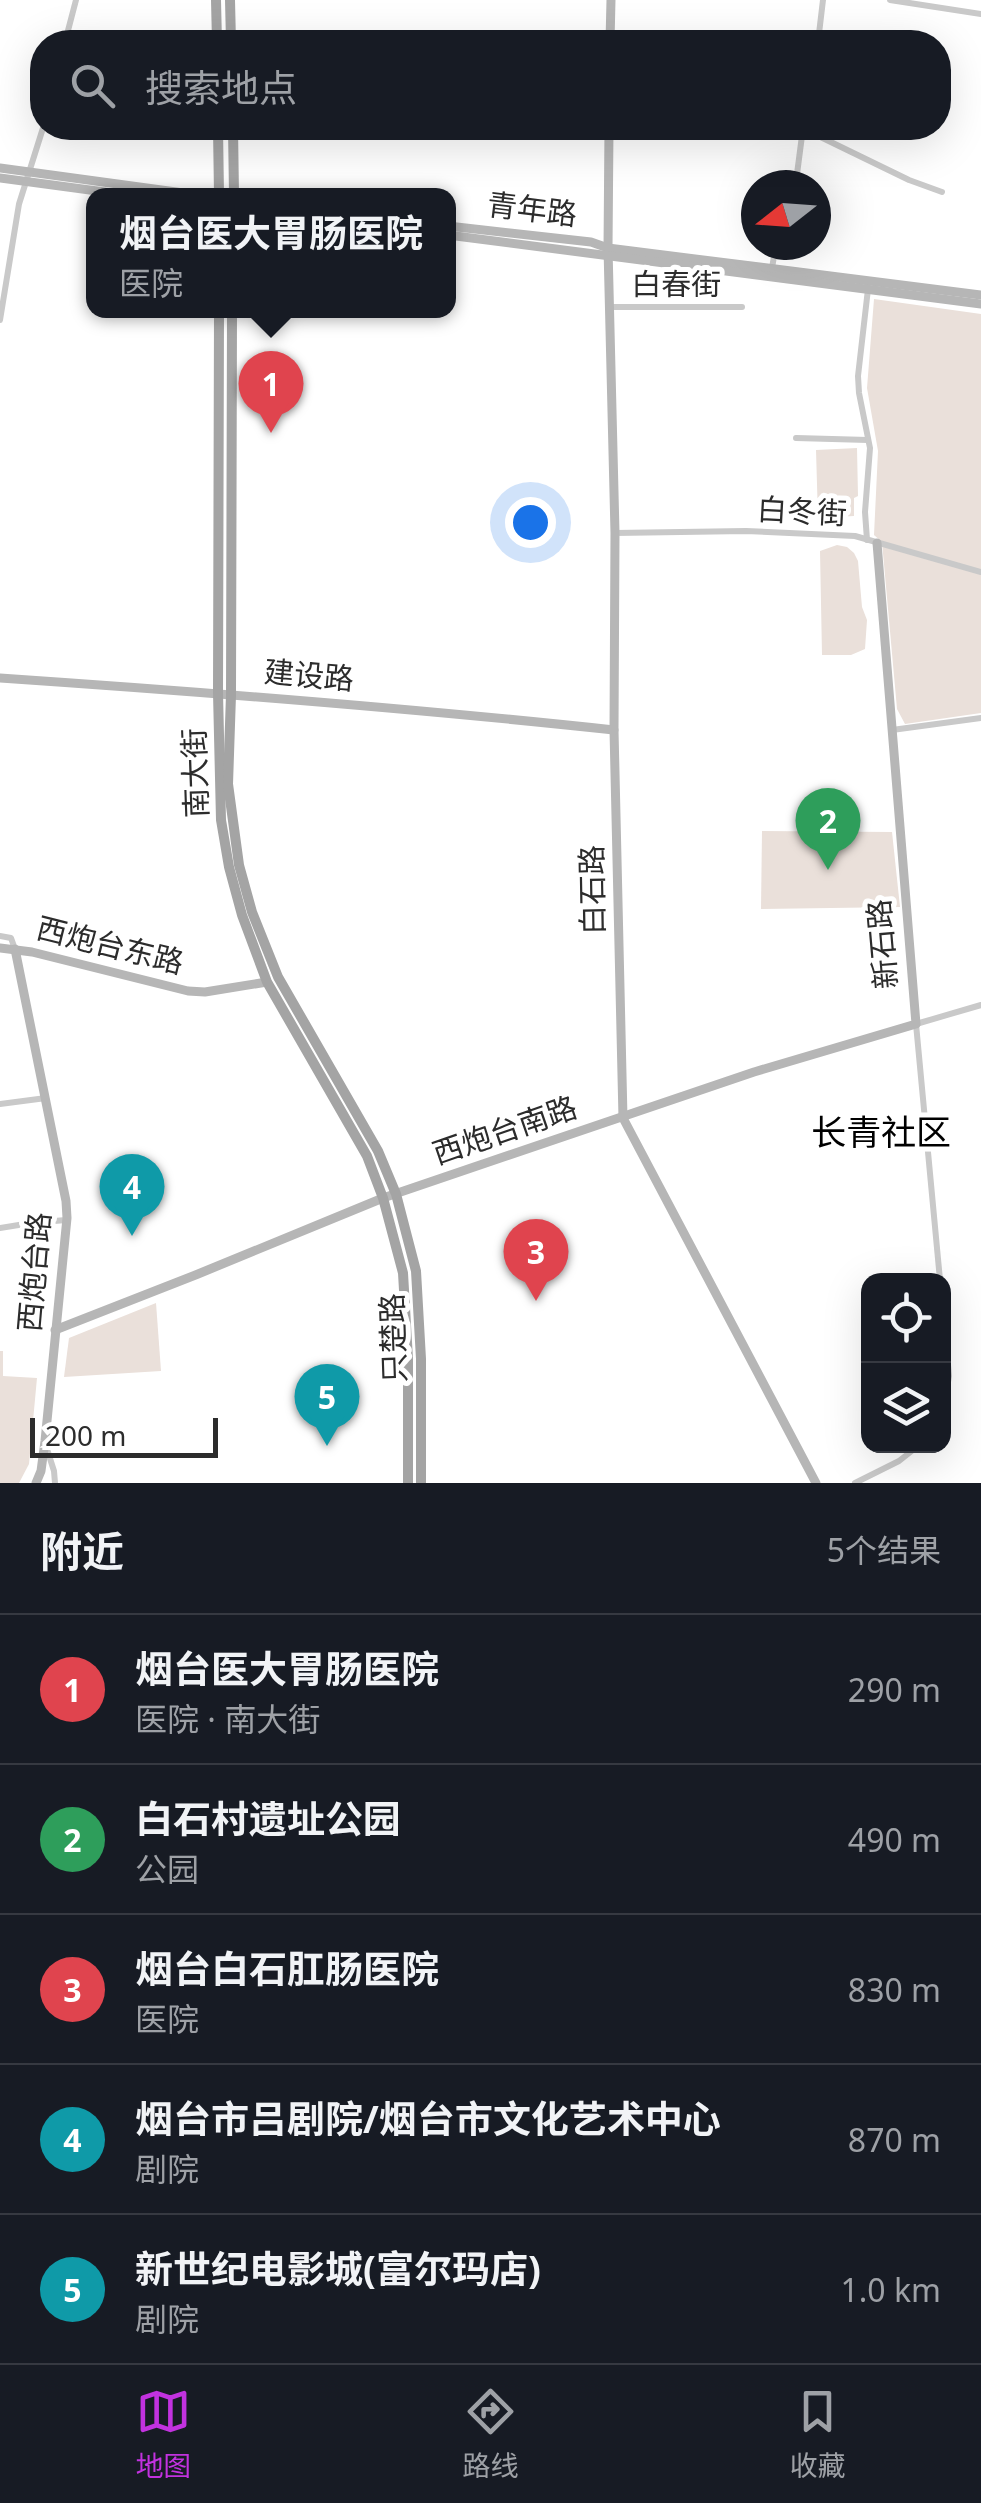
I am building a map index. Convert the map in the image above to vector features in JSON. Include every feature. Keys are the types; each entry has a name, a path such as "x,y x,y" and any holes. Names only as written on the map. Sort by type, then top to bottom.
{"main road":[{"path":"216,0 217,30"},
{"path":"230,0 231,30"},
{"path":"218,140 219,188"},
{"path":"233,140 234,188"},
{"name":"南大街","path":"218,318 218,693 223,836 242,915 267,982 366,1156 383,1198"},
{"name":"南大街","path":"232,318 228,784 239,865 252,912 278,977 378,1150 396,1194"},
{"name":"只楚路","path":"396,1194 416,1270 421,1483"},
{"name":"只楚路","path":"383,1198 402,1272 408,1360 408,1483"}],"street":[{"path":"68,30 76,0"},
{"path":"610,30 611,0"},
{"path":"819,30 823,0"},
{"path":"890,0 981,14"},
{"path":"0,320 19,204 39,140"},
{"name":"白石路","path":"609,140 614,730 623,1118 816,1483"},
{"path":"798,170 801,140"},
{"path":"827,140 942,192"},
{"path":"0,168 86,188"},
{"path":"0,178 28,177 126,188"},
{"name":"青年路","path":"456,227 591,242 608,251"},
{"name":"青年路","path":"456,237 608,251"},
{"path":"608,251 981,296"},
{"path":"608,251 981,304"},
{"path":"772,270 774,260"},
{"name":"新石路","path":"868,289 858,376 870,448 865,512 872,542 891,730 939,1273"},
{"name":"白春街","path":"610,308 742,307"},
{"path":"796,438 868,440"},
{"name":"白冬街","path":"615,533 746,531 855,536 981,572"},
{"name":"建设路","path":"0,678 231,694 614,730"},
{"path":"891,730 981,718"},
{"path":"0,936 11,938 15,948"},
{"name":"西炮台东路","path":"0,948 15,948 188,992 267,982"},
{"name":"西炮台路","path":"15,948 66,1201 44,1441 55,1483"},
{"name":"西炮台南路","path":"55,1330 383,1198 754,1072 981,1005"},
{"path":"0,1104 46,1098"},
{"path":"0,1228 66,1220"},
{"path":"36,1483 44,1441"},
{"path":"855,1483 909,1453"}],"shaded area":[{"path":"874,299 981,314 981,713 905,724 897,709 882,542 874,535 878,451 867,388"},
{"path":"857,448 858,496 854,498 854,516 818,518 816,450"},
{"path":"837,545 847,547 858,561 867,620 865,649 851,655 822,655 820,551"},
{"path":"762,831 892,832 900,907 761,909"},
{"path":"156,1303 161,1371 64,1377 69,1338"},
{"path":"0,1351 3,1376 37,1378 29,1464 19,1483 0,1483"}],"place":[{"name":"烟台医大胃肠医院","path":"271,433"},
{"name":"白石村遗址公园","path":"828,870"},
{"name":"烟台市吕剧院/烟台市文化艺术中心","path":"132,1236"},
{"name":"烟台白石肛肠医院","path":"536,1301"},
{"name":"新世纪电影城(富尔玛店)","path":"327,1446"}],"district":[{"name":"长青社区","path":"881,1133"}]}
